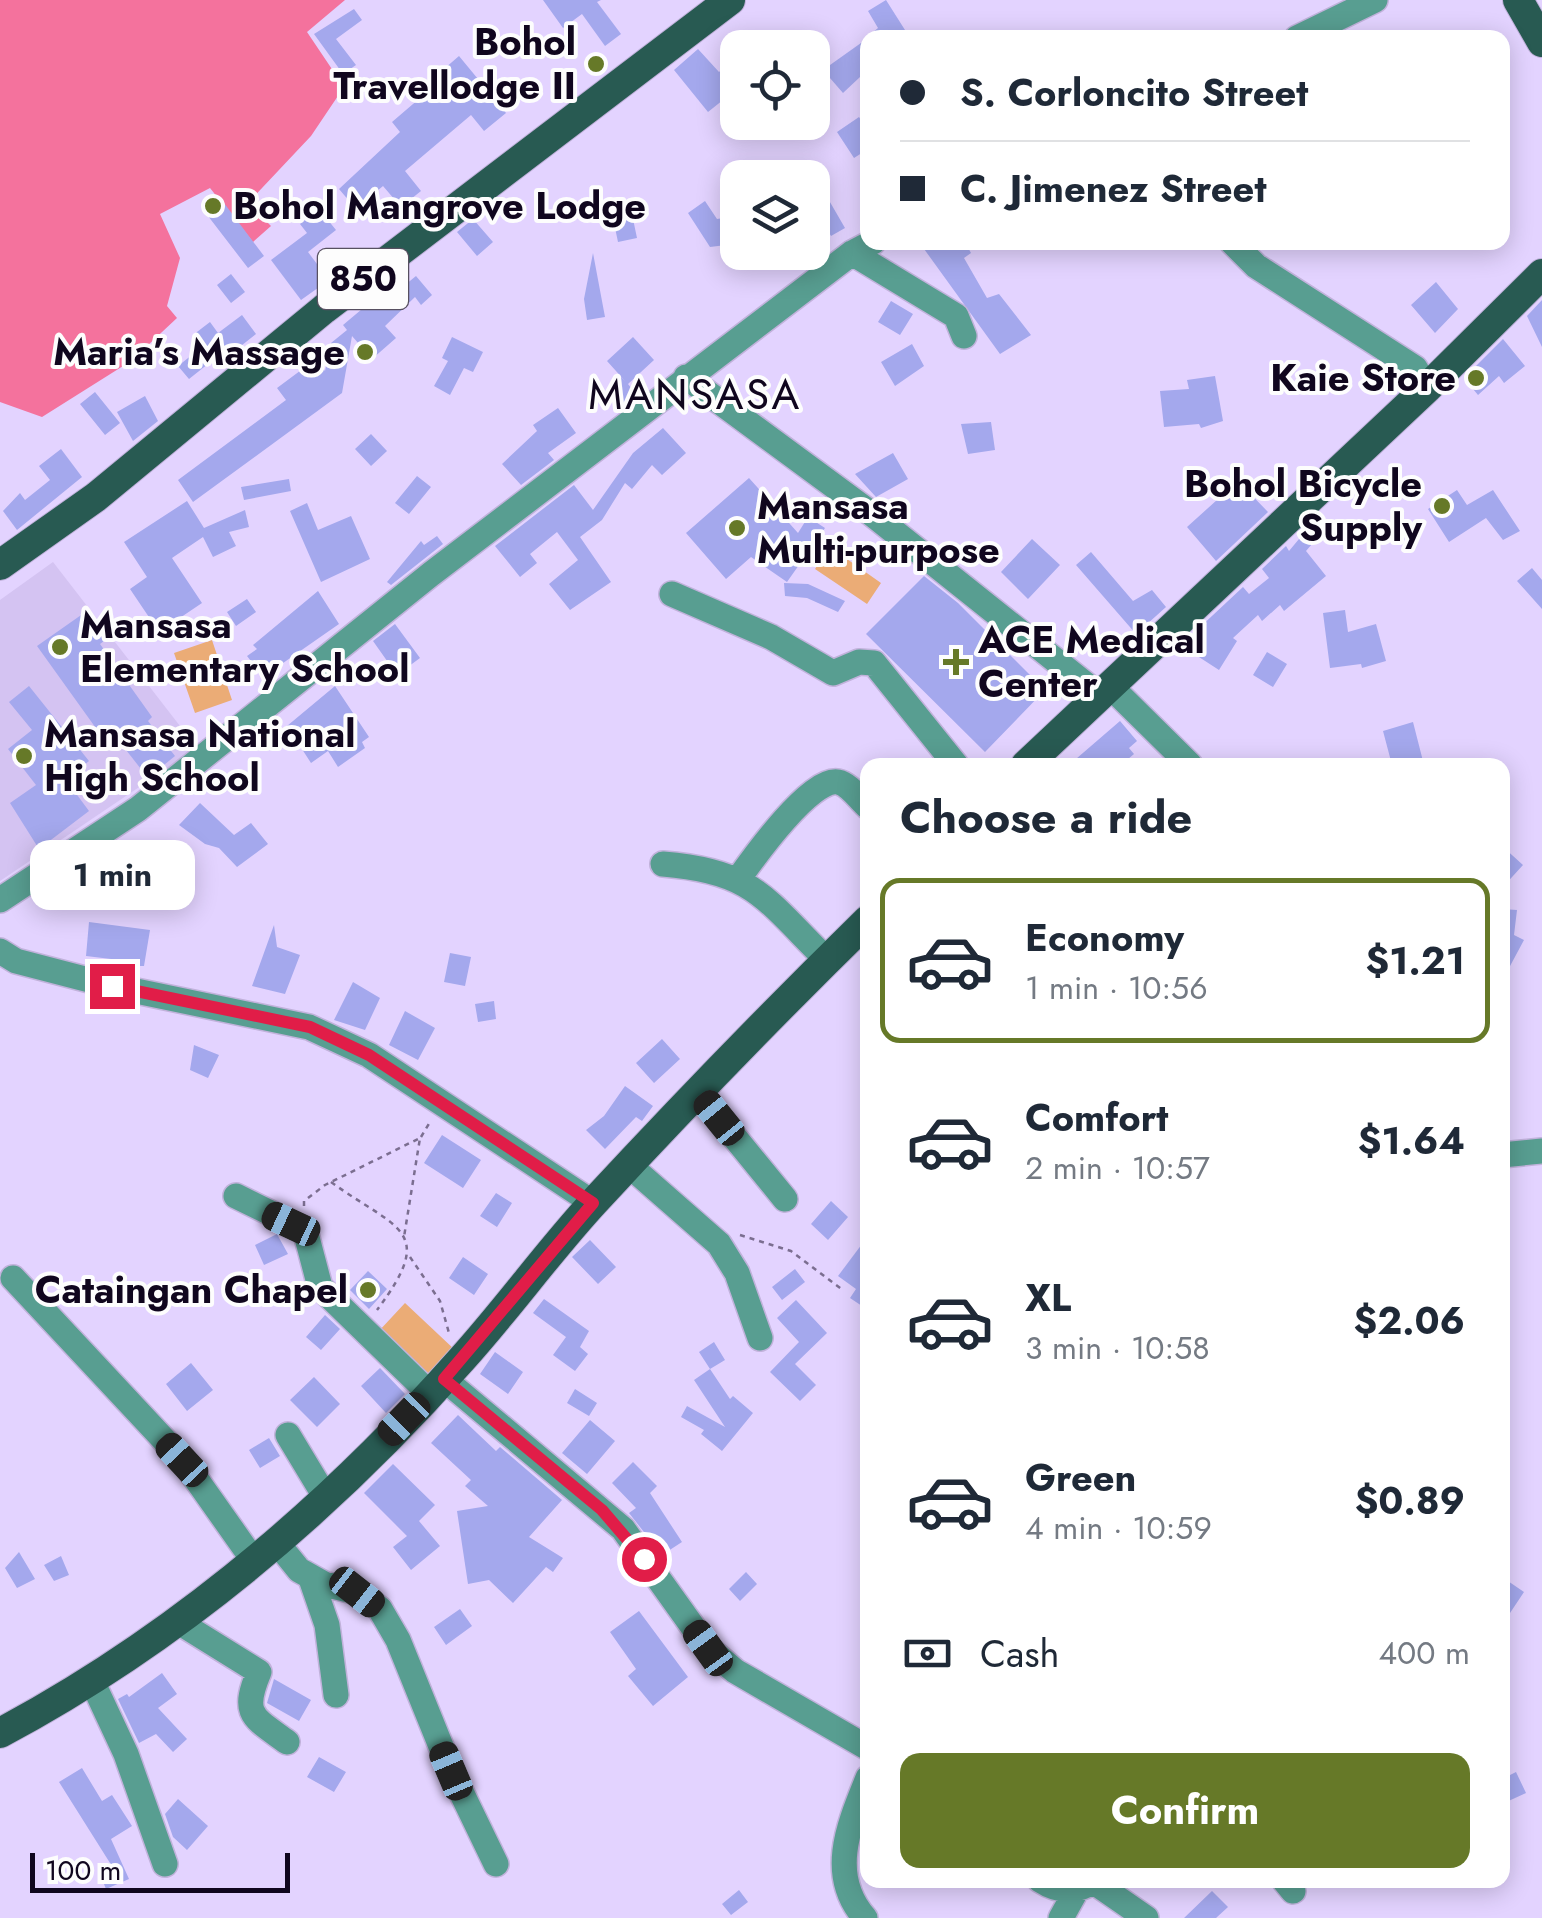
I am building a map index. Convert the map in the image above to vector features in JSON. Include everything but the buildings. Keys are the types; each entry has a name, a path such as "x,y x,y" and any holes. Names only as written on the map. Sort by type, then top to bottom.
{"main road":[{"name":"850","path":"0,565 96,497 324,309 730,0"},
{"path":"1518,0 1542,42"},
{"path":"1033,758 1427,388 1542,274"},
{"path":"0,1732 91,1679 177,1621 266,1552 326,1498 446,1376 593,1203 860,928"}],"street":[{"path":"1313,30 1374,0"},
{"path":"0,900 138,810 430,574 686,377 860,250"},
{"path":"866,250 956,316 964,336"},
{"path":"1240,250 1256,266 1414,368 1427,388"},
{"path":"686,377 1104,690 1182,758"},
{"path":"672,594 771,637 834,674 859,662 874,663 950,758"},
{"path":"739,878 771,834 821,785 833,780 845,784 860,799"},
{"path":"662,864 712,868 739,878 827,960"},
{"path":"0,951 16,960 112,986 310,1027 369,1055 593,1203"},
{"path":"697,1092 785,1199"},
{"path":"1510,1154 1542,1151"},
{"path":"630,1166 720,1244 760,1338"},
{"path":"236,1196 305,1230 320,1287 364,1328 446,1376 623,1530 708,1648 735,1670 860,1743"},
{"path":"12,1278 266,1552 324,1584 357,1592 380,1610 398,1640 443,1753 496,1864"},
{"path":"288,1436 326,1498"},
{"path":"310,1576 328,1625 336,1695"},
{"path":"177,1621 259,1672 248,1700 252,1716 287,1742"},
{"path":"91,1679 126,1754 165,1864"},
{"path":"860,1798 849,1826 845,1890 866,1918"},
{"path":"1062,1918 1086,1888"},
{"path":"1096,1888 1146,1918"}],"path":[{"path":"305,1230 304,1201 332,1182 420,1138 404,1238"},
{"path":"332,1182 402,1230 410,1256 440,1300 451,1340 446,1376"},
{"path":"691,1220 791,1252 844,1291"},
{"path":"364,1328 402,1278 410,1256"}],"shaded area":[{"path":"0,0 345,0 307,32 344,87 311,136 248,203 271,226 253,242 210,188 160,214 180,258 167,306 177,318 131,361 42,417 0,402"},
{"path":"830,547 881,583 867,604 815,569"},
{"name":"Mansasa Elementary School","path":"53,562 197,748 0,881 0,600"},
{"path":"212,640 232,700 195,713 174,653"},
{"path":"405,1303 455,1350 428,1379 378,1332"}],"place":[{"name":"Bohol Travellodge II","path":"596,64"},
{"name":"Bohol Mangrove Lodge","path":"213,206"},
{"name":"Maria’s Massage","path":"365,352"},
{"name":"Kaie Store","path":"1476,378"},
{"name":"Bohol Bicycle Supply","path":"1442,506"},
{"name":"Mansasa Multi-purpose","path":"737,528"},
{"name":"Mansasa Elementary School","path":"60,647"},
{"name":"ACE Medical Center","path":"956,662"},
{"name":"Mansasa National High School","path":"24,756"},
{"name":"Cataingan Chapel","path":"368,1290"}],"district":[{"name":"MANSASA","path":"695,394"}],"route":[{"path":"112,986 310,1027 369,1055 593,1203 444,1379 602,1510 644,1559"}]}
